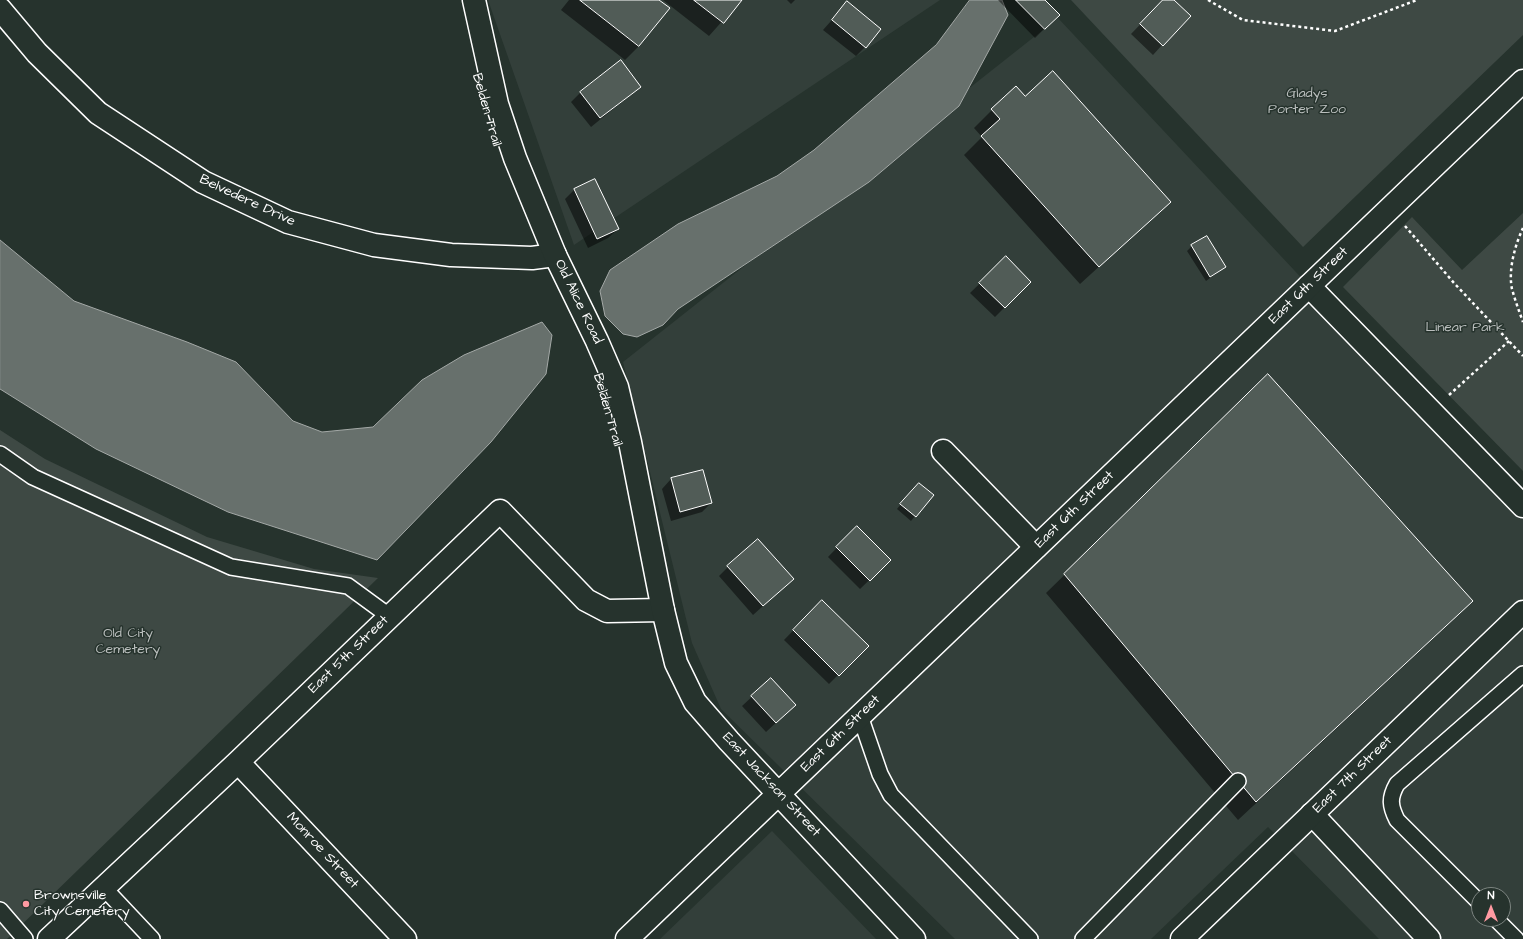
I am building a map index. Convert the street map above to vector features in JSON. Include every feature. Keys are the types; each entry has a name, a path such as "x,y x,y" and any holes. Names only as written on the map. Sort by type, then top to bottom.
{"main road":[{"name":"Old Alice Road","path":"474,0 497,104 515,158 555,255 597,341 617,387 630,442 663,610"},
{"name":"Belvedere Drive","path":"0,9 37,53 98,113 203,182 288,222 374,245 451,255 532,258 555,255"},
{"name":"East 6th Street","path":"627,939 1523,81"},
{"path":"1309,286 1523,506"},
{"path":"944,451 1036,547"},
{"name":"East 5th Street","path":"49,939 238,762 500,511 586,600 607,611 663,610"},
{"name":"East Jackson Street","path":"663,610 676,663 695,702 729,741 914,939"},
{"name":"East 7th Street","path":"1182,939 1523,612"},
{"name":"Monroe Street","path":"238,762 405,939"},
{"path":"1312,814 1429,939"}],"lane":[{"path":"0,454 33,477 231,567 348,586 390,616"},
{"path":"1471,894 1396,820 1390,806 1392,793 1396,784 1523,674"},
{"path":"860,716 880,774 890,795 1030,939"},
{"path":"1083,939 1238,781"},
{"path":"104,888 152,939"},
{"path":"0,910 25,939"},
{"path":"1504,927 1516,939"}],"path":[{"path":"1208,0 1243,20 1335,31 1417,0"},
{"path":"1401,221 1454,283 1523,356"},
{"path":"1523,228 1514,256 1512,270 1512,287 1523,322"},
{"path":"1449,395 1509,341"}],"shaded area":[{"path":"488,0 940,0 574,245"},
{"path":"970,0 1002,0 1008,15 959,106 869,182 678,309 663,325 637,337 623,334 605,316 600,291 610,270 678,224 777,176 814,150 936,45"},
{"path":"1058,18 1309,286 1523,494 1523,939 1379,939 1268,827 1151,939 955,939 721,709 692,643 623,362"},
{"path":"0,240 74,301 187,342 236,362 293,421 322,432 373,427 422,380 464,355 542,322 552,335 546,374 491,442 377,560 228,512 96,449 0,389"},
{"path":"772,831 876,939 660,939"}],"green space":[{"name":"Gladys Porter Zoo","path":"1071,0 1523,0 1523,35 1303,247"},
{"name":"Linear Park","path":"1523,213 1523,471 1343,287 1412,217 1462,270"},
{"name":"Old City Cemetery","path":"0,430 45,459 207,537 314,569 378,578 7,939 0,939"}],"building":[{"path":"580,0 659,0 670,8 639,46"},
{"path":"694,0 742,0 724,23"},
{"path":"1016,0 1045,0 1060,15 1045,29"},
{"path":"1163,0 1174,0 1191,16 1163,46 1140,24"},
{"path":"847,1 881,29 866,48 832,20"},
{"path":"621,60 641,87 600,118 580,92"},
{"path":"1053,71 1171,202 1099,267 981,136 1000,119 991,109 1016,86 1025,96"},
{"path":"595,179 619,229 597,239 574,189"},
{"path":"1207,236 1226,267 1210,277 1191,245"},
{"path":"1006,256 1031,282 1005,308 979,283"},
{"path":"1268,374 1473,601 1256,802 1064,574"},
{"path":"703,470 712,503 680,512 671,478"},
{"path":"919,483 934,495 916,517 900,504"},
{"path":"857,526 891,560 870,581 836,547"},
{"path":"758,539 794,579 763,606 727,566"},
{"path":"822,600 869,646 839,676 793,630"},
{"path":"771,678 796,705 776,723 751,696"}],"place":[{"name":"Brownsville City Cemetery","path":"26,904"}]}
